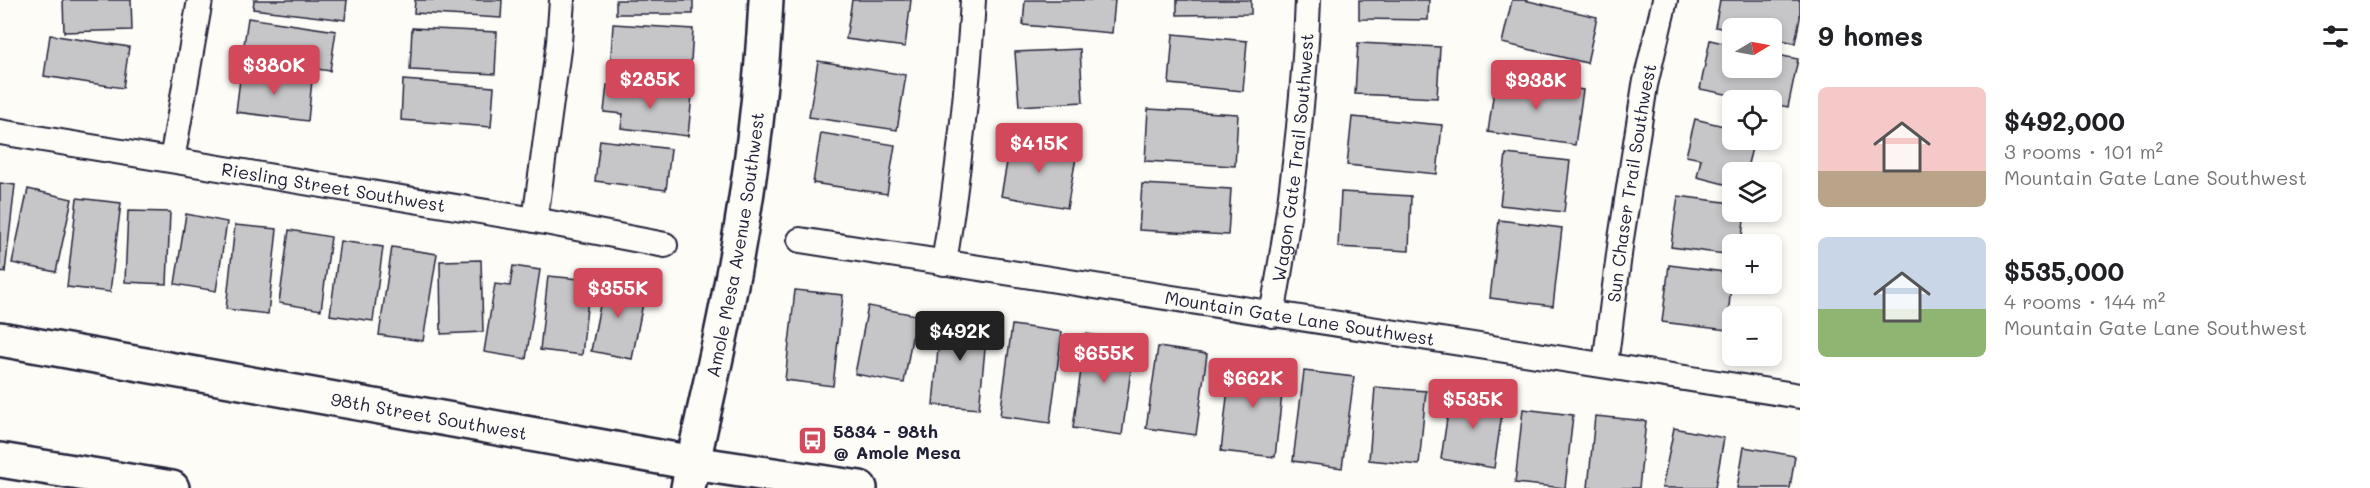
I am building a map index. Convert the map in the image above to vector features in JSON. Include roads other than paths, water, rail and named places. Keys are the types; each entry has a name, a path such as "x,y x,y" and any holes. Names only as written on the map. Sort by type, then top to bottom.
{"main road":[{"name":"Amole Mesa Avenue Southwest","path":"691,475 728,300 747,195 762,66 766,0"},
{"name":"98th Street Southwest","path":"0,339 691,475 860,488"},
{"path":"0,460 172,488"}],"street":[{"path":"172,160 200,0"},
{"path":"535,220 559,42 562,0"},
{"path":"944,264 958,177 968,83 973,0"},
{"name":"Wagon Gate Trail Southwest","path":"1272,315 1288,225 1297,147 1308,0"},
{"name":"Sun Chaser Trail Southwest","path":"1605,365 1645,84 1665,0"},
{"name":"Riesling Street Southwest","path":"0,132 535,220 665,245"},
{"name":"Mountain Gate Lane Southwest","path":"800,240 1800,396"}],"place":[{"name":"5834 - 98th @ Amole Mesa","path":"812,441"}]}
